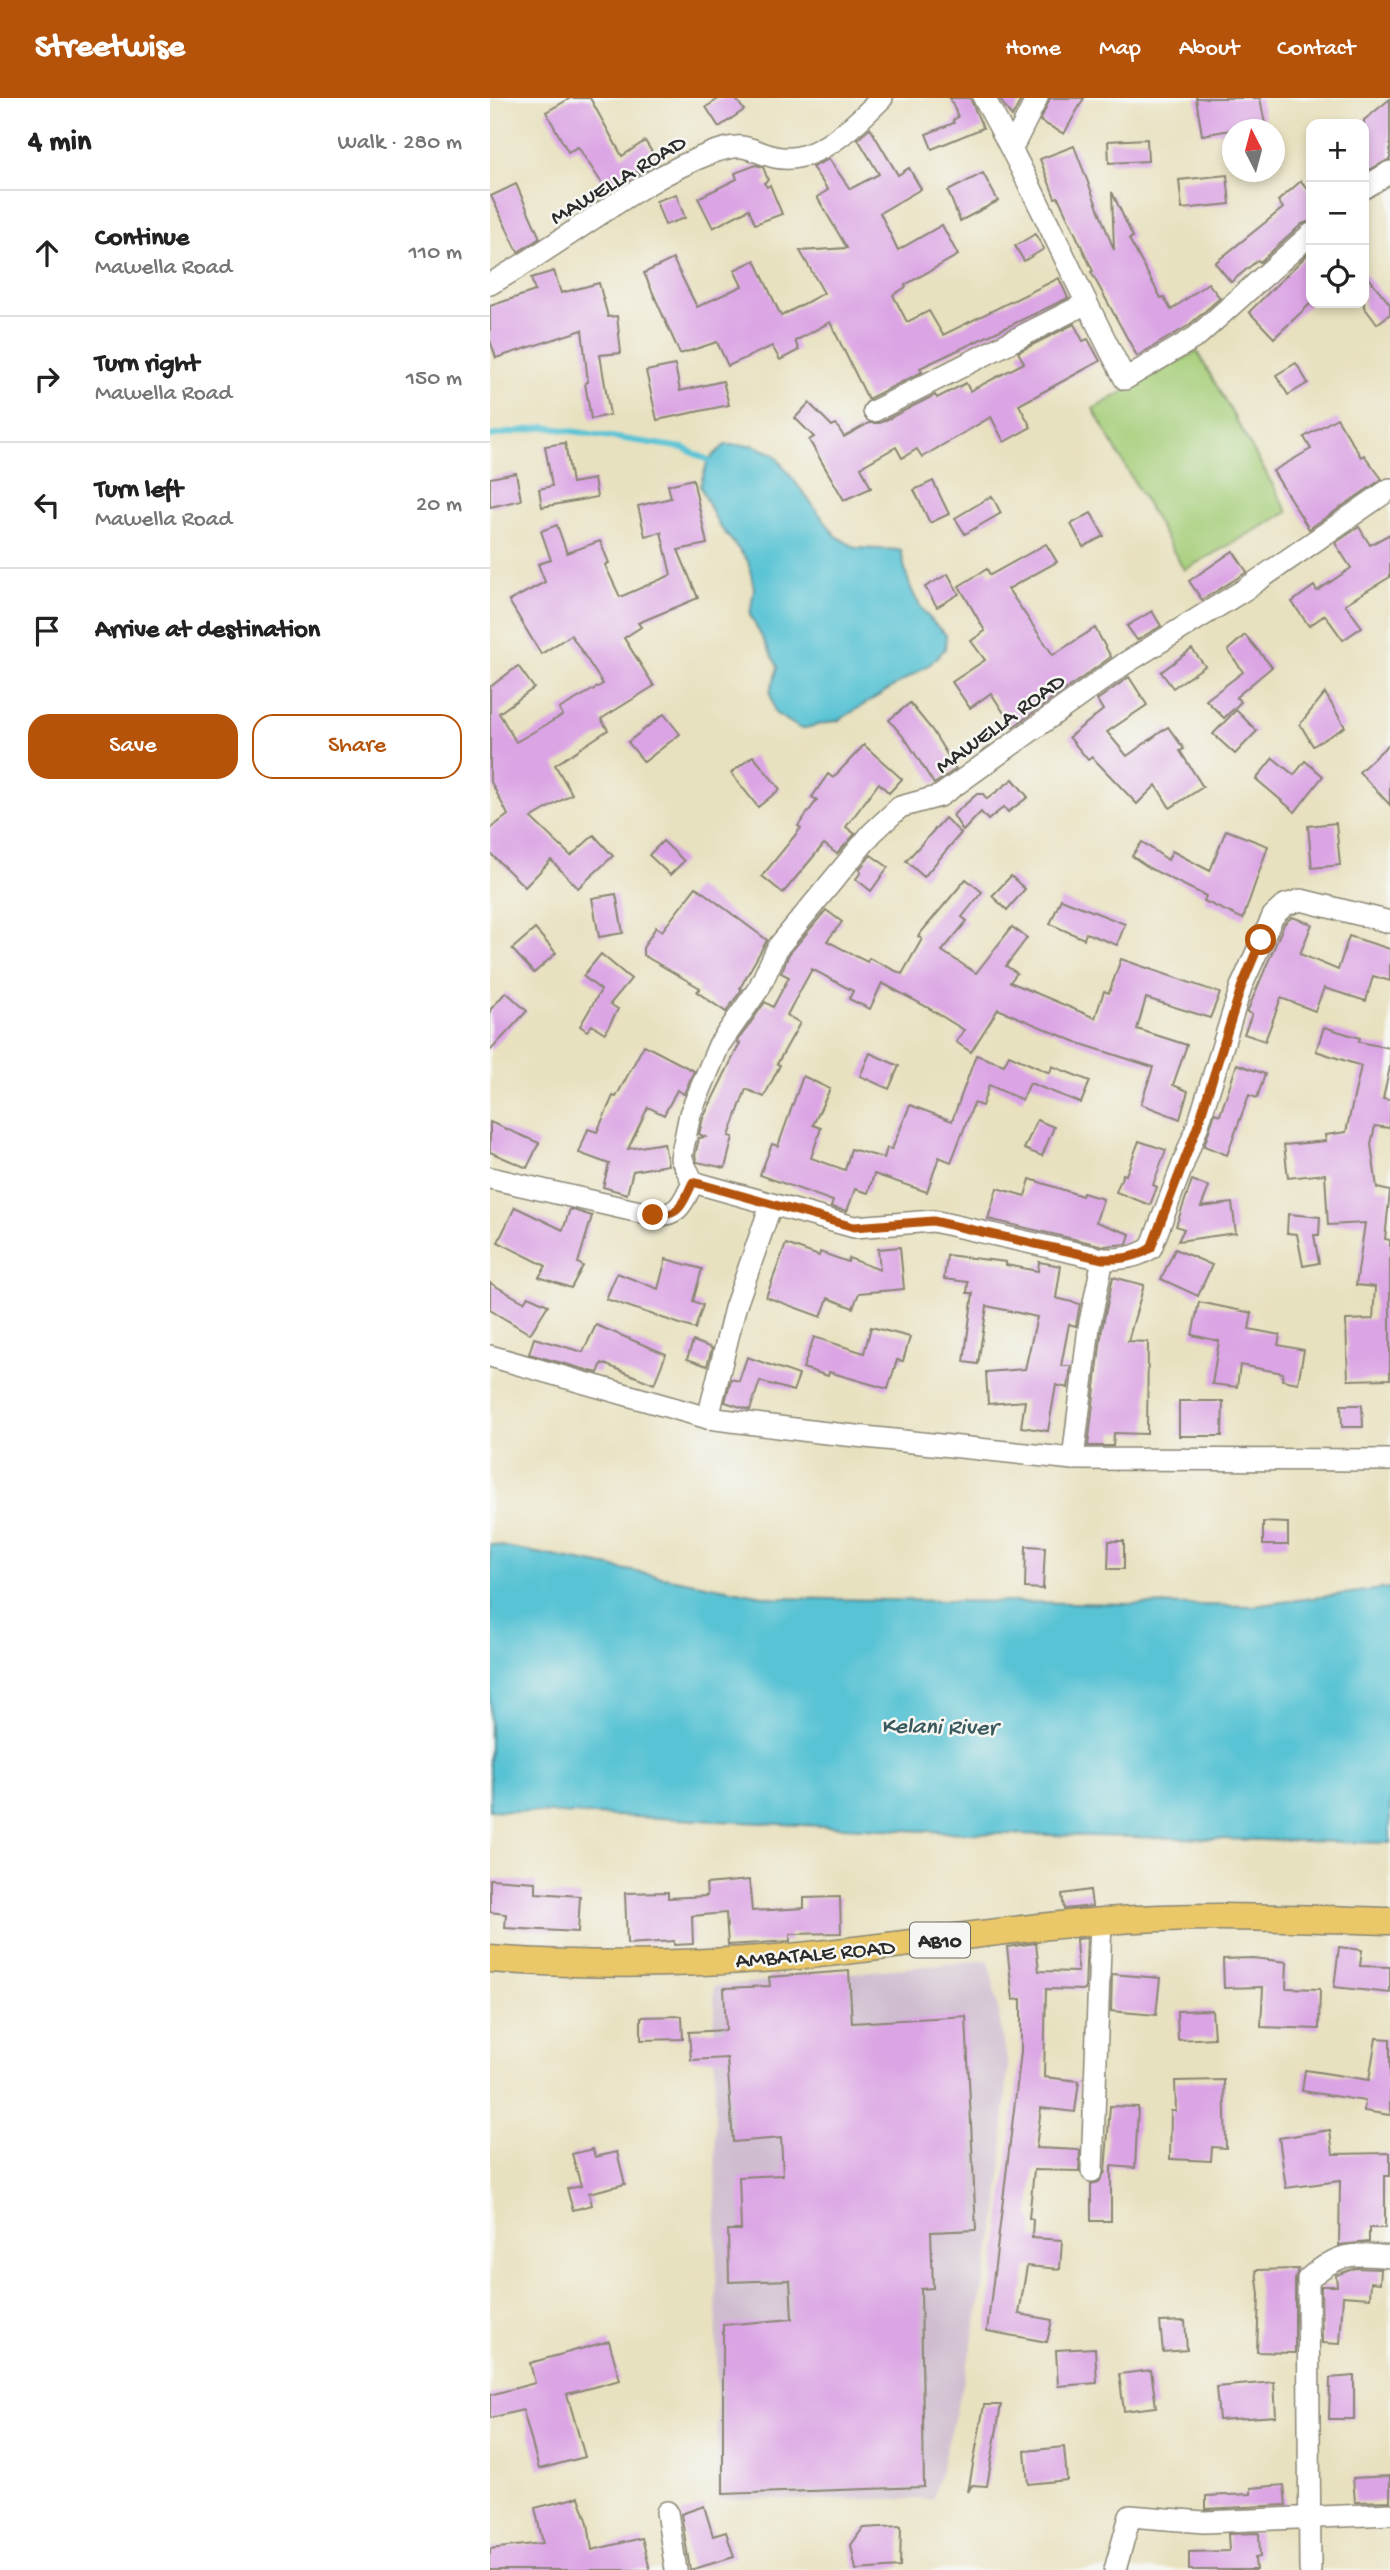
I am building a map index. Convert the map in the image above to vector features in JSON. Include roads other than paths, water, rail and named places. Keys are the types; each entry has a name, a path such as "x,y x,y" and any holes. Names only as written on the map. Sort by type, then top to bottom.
{"main road":[{"name":"AMBATALE ROAD","path":"490,1959 598,1964 687,1963 791,1956 1101,1921 1221,1915 1390,1922"}],"street":[{"name":"MAWELLA ROAD","path":"490,284 665,174 716,151 748,145 774,157 800,159 862,118 882,98"},
{"path":"984,98 1012,148 1085,304 1125,379 1196,337 1306,238"},
{"path":"1012,148 1037,98"},
{"path":"1369,185 1390,172"},
{"path":"874,411 1085,304"},
{"name":"MAWELLA ROAD","path":"693,1182 681,1158 690,1114 719,1045 759,988 778,947 872,833 900,807 940,796 1124,664 1244,590 1390,489"},
{"path":"490,1178 669,1216 679,1209 693,1182 854,1227 933,1221 1103,1259 1126,1259 1151,1248 1199,1122 1241,988 1273,916 1285,905 1301,900 1390,922"},
{"path":"708,1418 735,1308 771,1205"},
{"path":"1073,1459 1089,1327 1103,1259"},
{"path":"490,1356 708,1418 1073,1459 1390,1460"},
{"path":"1092,2171 1101,1921"},
{"path":"1310,2570 1308,2279 1332,2259 1370,2255 1390,2257"},
{"path":"667,2512 676,2570"},
{"path":"1115,2570 1130,2516 1204,2522 1390,2514"}],"water":[{"path":"725,445 753,445 774,454 836,536 856,548 901,550 910,587 920,607 946,635 945,649 930,664 839,720 801,729 775,713 770,692 778,667 750,615 754,588 748,561 718,524 700,486 708,460"},
{"name":"Kelani River","path":"490,1544 774,1598 1252,1606 1390,1588 1390,1843 968,1833 490,1810"}],"waterway":[{"path":"490,436 545,427 683,448 708,460"}]}
